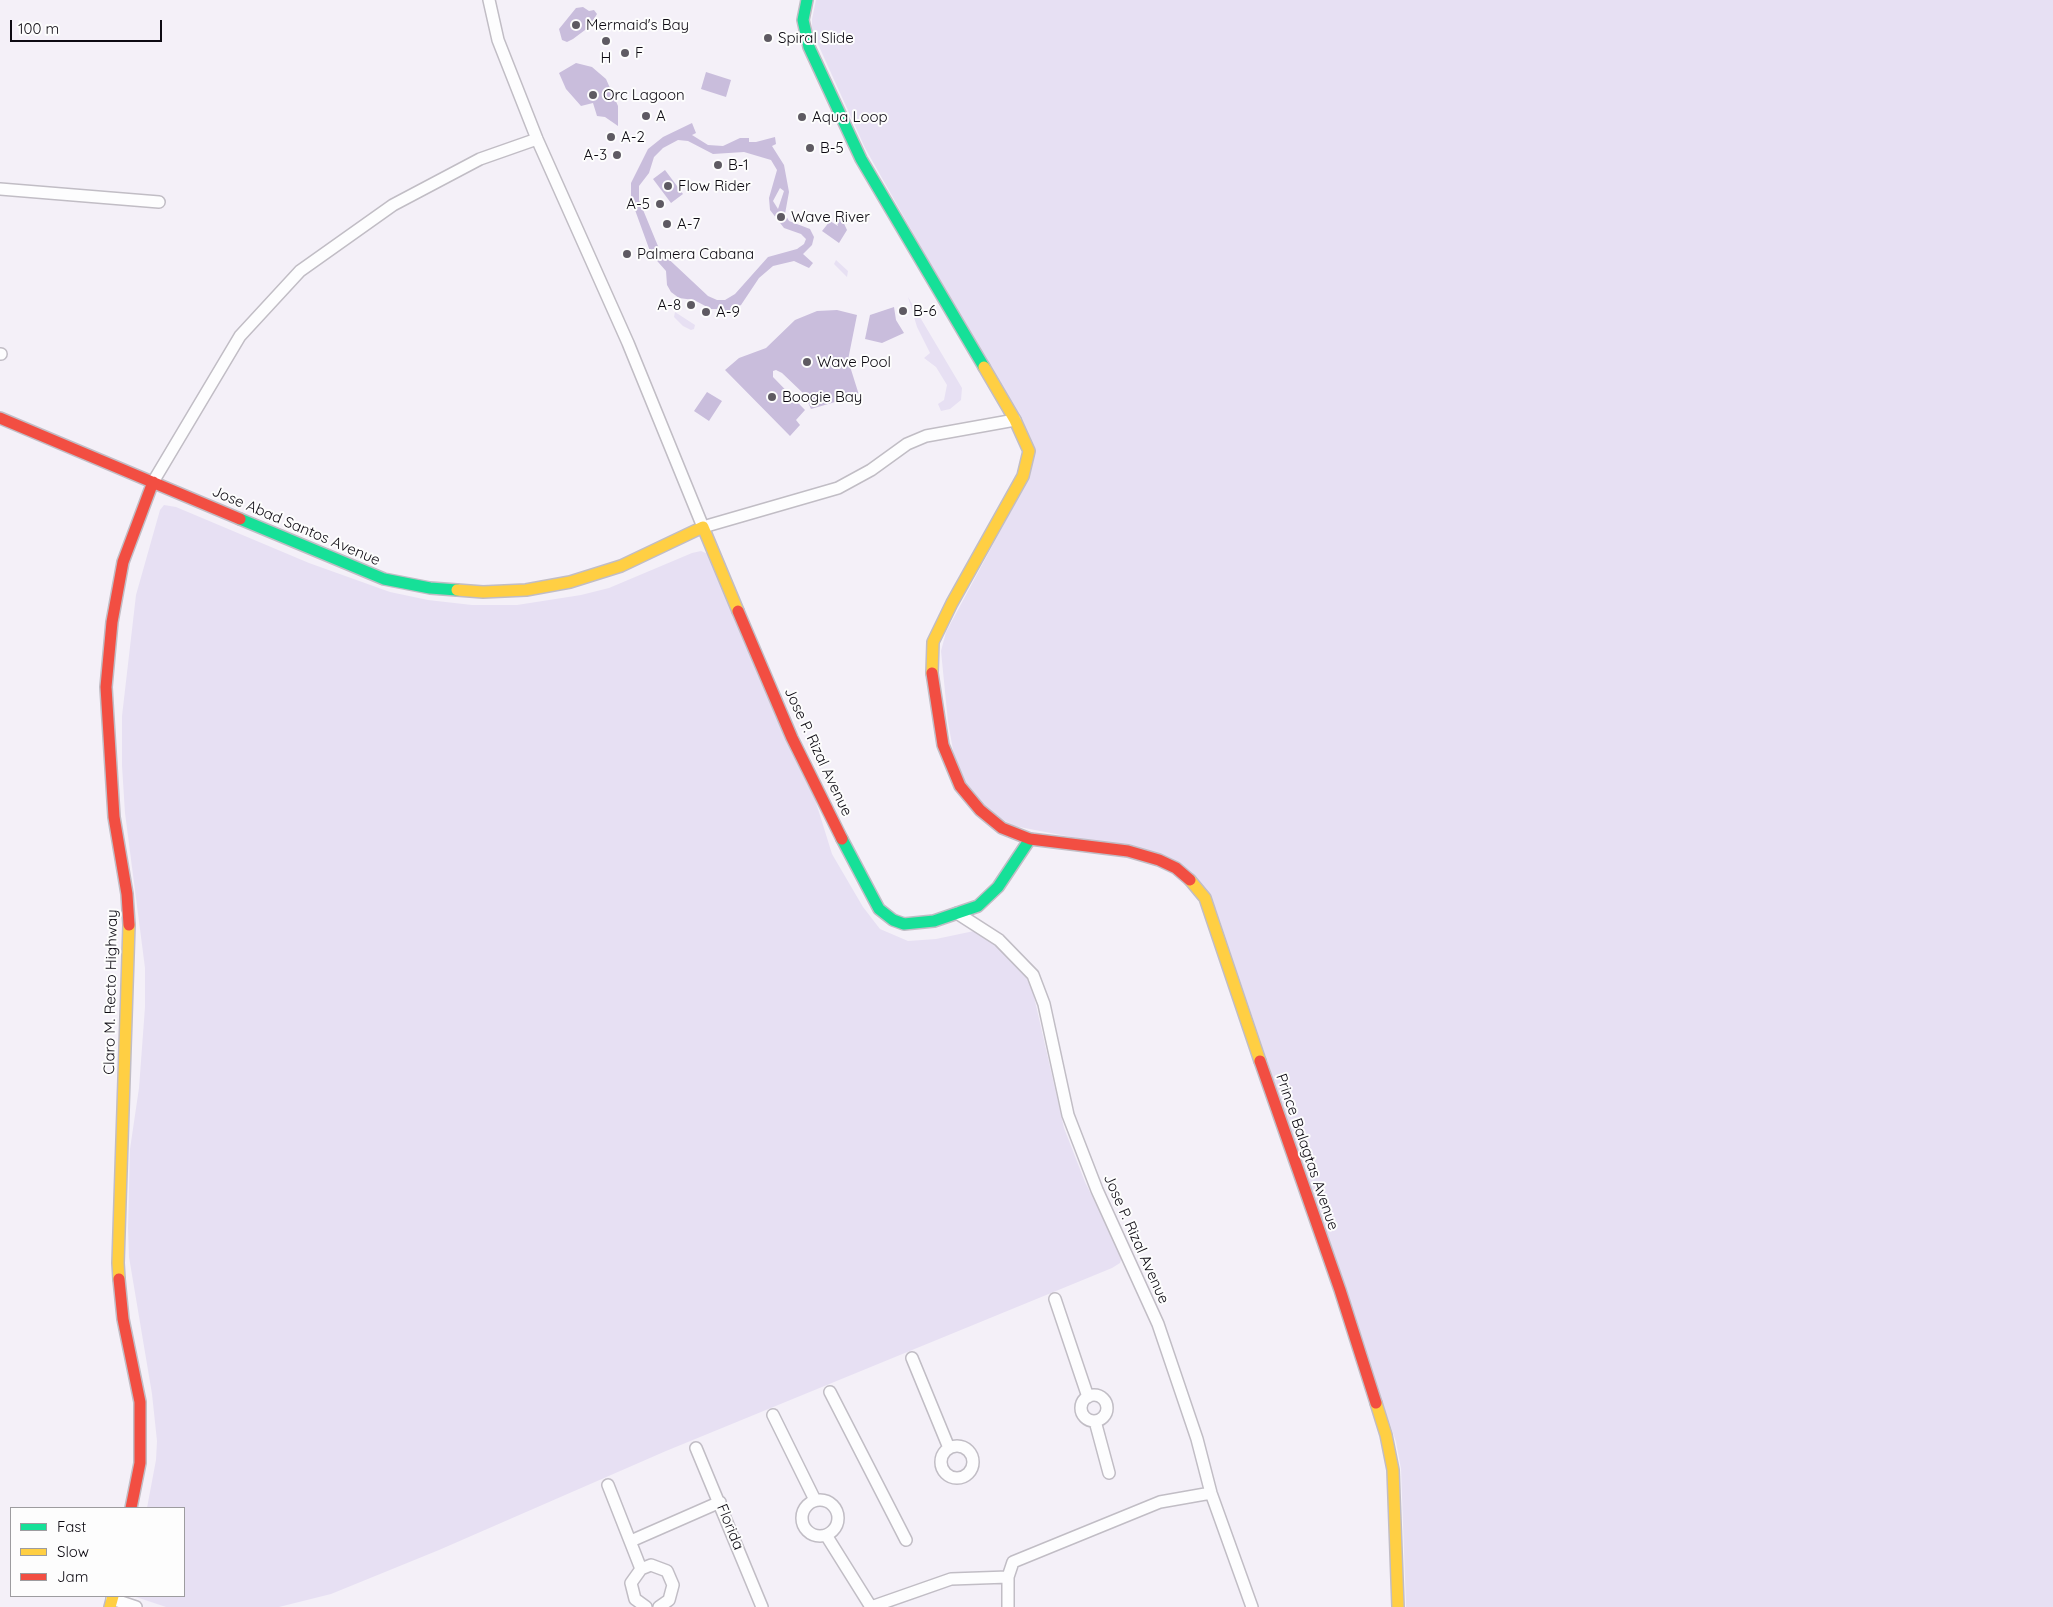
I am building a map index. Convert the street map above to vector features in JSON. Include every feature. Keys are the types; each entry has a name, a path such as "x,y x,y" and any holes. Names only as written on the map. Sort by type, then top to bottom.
{"main road":[{"name":"Prince Balagtas Avenue","path":"807,0 803,20 809,47 860,159 1027,443 1029,459 1027,467 933,642 931,665 943,745 960,786 980,810 1002,828 1030,839 1128,851 1159,860 1176,868 1193,882 1205,898 1291,1154 1340,1290 1386,1435 1393,1470 1398,1607"},
{"name":"Jose Abad Santos Avenue","path":"0,418 47,436 355,568 384,578 430,588 483,592 526,590 570,582 621,566 703,527"},
{"name":"Claro M. Recto Highway","path":"131,1507 140,1463 140,1402 123,1319 118,1263 130,942 127,894 110,784 106,686 114,613 123,562 153,482"},
{"name":"Jose P. Rizal Avenue","path":"703,527 792,738 879,908 893,920 904,924 934,921 978,906 989,898 1030,839"}],"street":[{"path":"489,0 498,40 537,139 628,343 703,527 820,495 838,488 871,470 906,444 926,436 1015,420"},
{"path":"153,482 240,336 300,271 393,205 480,159 537,139"},
{"path":"0,190 159,202"},
{"name":"Jose P. Rizal Avenue","path":"957,913 999,940 1033,975 1044,1004 1068,1115 1098,1190 1158,1324 1197,1439 1212,1493 1252,1607"},
{"path":"1055,1299 1088,1396"},
{"path":"912,1358 949,1448"},
{"path":"830,1392 906,1540"},
{"path":"1097,1395 1106,1403 1104,1417 1095,1421 1086,1418 1081,1411 1082,1403 1088,1396 1097,1395"},
{"path":"773,1415 815,1500"},
{"path":"1095,1421 1109,1473"},
{"name":"Florida","path":"696,1448 762,1607"},
{"path":"608,1485 631,1541 640,1569"},
{"path":"1008,1607 1008,1577 1014,1562 1160,1502 1212,1493"},
{"path":"815,1500 828,1501 838,1512 836,1526 826,1535 812,1534 803,1523 804,1509 815,1500"},
{"path":"631,1541 720,1502"},
{"path":"826,1535 871,1607 951,1579 1008,1577"},
{"path":"646,1607 635,1599 631,1588 633,1577 640,1569 657,1566 670,1575 674,1585 672,1596 659,1607"},
{"path":"112,1601 136,1607"}],"shaded area":[{"path":"816,0 2053,0 2053,1607 1406,1607 1401,1469 1396,1442 1216,909 1155,853 1014,826 993,814 972,793 956,767 948,722 941,651 946,632 1026,483 1023,428 865,148 812,31 812,19"},
{"name":"Mermaid's Bay","path":"583,7 589,11 594,10 597,14 589,27 567,42 562,40 559,29 576,8"},
{"name":"Orc Lagoon","path":"576,63 592,67 606,79 618,106 618,126 605,117 597,116 593,103 581,106 566,89 559,73"},
{"path":"706,72 731,80 726,97 701,89"},
{"name":"Wave River","path":"692,123 696,133 692,135 708,145 723,146 740,138 749,138 749,142 756,142 775,137 776,144 772,146 784,165 789,192 785,214 789,221 810,229 814,237 812,245 803,254 813,263 809,268 794,261 773,266 759,278 741,305 725,313 720,309 711,309 694,300 679,298 671,292 667,285 666,271 651,254 631,199 631,183 648,149 663,137","holes":["678,140 688,141 713,154 744,152 771,160 777,170 769,198 770,210 784,228 801,234 806,239 804,244 797,249 768,257 735,294 725,300 717,300 708,296 660,251 639,200 639,186 649,173 654,157 663,148","780,188 784,191 778,209 773,201"]},
{"name":"Flow Rider","path":"665,170 683,194 671,203 653,179"},
{"path":"839,213 847,230 839,243 822,231 830,221 838,226 835,216"},
{"path":"836,260 848,271 847,277 834,264"},
{"path":"908,297 962,388 961,400 950,409 941,411 938,404 944,400 947,385 936,367 924,358 930,353 917,327"},
{"path":"894,307 896,320 904,333 882,343 865,339 870,315"},
{"name":"Wave Pool","path":"837,310 857,315 848,360 859,395 811,409 804,394 782,373 776,370 773,371 773,377 805,410 796,420 800,425 790,436 725,370 739,358 766,348 795,320 817,311"},
{"path":"675,312 695,325 694,329 691,330 683,326 674,317"},
{"path":"707,392 722,401 709,421 694,411"},
{"path":"164,505 176,507 309,563 390,592 428,600 472,605 517,605 581,595 609,588 692,553 701,551 708,554 810,783 832,854 863,907 880,929 908,941 936,939 974,931 995,942 1030,979 1064,1128 1085,1182 1122,1256 1120,1263 1112,1268 666,1451 439,1550 331,1594 279,1607 166,1607 136,1597 185,1597 185,1507 147,1507 156,1460 157,1441 152,1394 129,1257 128,1228 130,1149 139,1088 145,1007 145,968 125,813 122,766 122,716 136,595 160,510"}],"traffic: fast":[{"path":"807,0 803,20 809,47 861,159 984,367"},
{"path":"240,519 384,579 430,588 457,590"},
{"path":"842,839 879,909 893,920 904,924 934,921 978,906 998,887 1030,839"}],"traffic: slow":[{"path":"932,673 933,642 952,603 1023,476 1029,451 1015,420 984,367"},
{"path":"457,590 483,592 526,590 570,582 621,566 703,527 738,611"},
{"path":"1190,880 1205,898 1260,1061"},
{"path":"119,1279 129,925"},
{"path":"1376,1403 1386,1435 1393,1470 1398,1607"},
{"path":"110,1607 113,1597"}],"traffic: jam":[{"path":"0,418 240,519"},
{"path":"129,925 127,894 114,817 106,687 112,622 123,562 153,482"},
{"path":"738,611 792,738 842,839"},
{"path":"932,673 943,745 960,786 980,810 1002,828 1030,839 1128,851 1159,860 1176,868 1190,880"},
{"path":"1260,1061 1340,1290 1376,1403"},
{"path":"119,1279 123,1319 140,1402 140,1463 131,1507"}],"place":[{"name":"Mermaid's Bay","path":"576,25"},
{"name":"Spiral Slide","path":"768,38"},
{"name":"H","path":"606,41"},
{"name":"F","path":"625,53"},
{"name":"Orc Lagoon","path":"593,95"},
{"name":"A","path":"646,116"},
{"name":"Aqua Loop","path":"802,117"},
{"name":"A-2","path":"611,137"},
{"name":"B-5","path":"810,148"},
{"name":"A-3","path":"617,155"},
{"name":"B-1","path":"718,165"},
{"name":"Flow Rider","path":"668,186"},
{"name":"A-5","path":"660,204"},
{"name":"Wave River","path":"781,217"},
{"name":"A-7","path":"667,224"},
{"name":"Palmera Cabana","path":"627,254"},
{"name":"A-8","path":"691,305"},
{"name":"B-6","path":"903,311"},
{"name":"A-9","path":"706,312"},
{"name":"Wave Pool","path":"807,362"},
{"name":"Boogie Bay","path":"772,397"}]}
